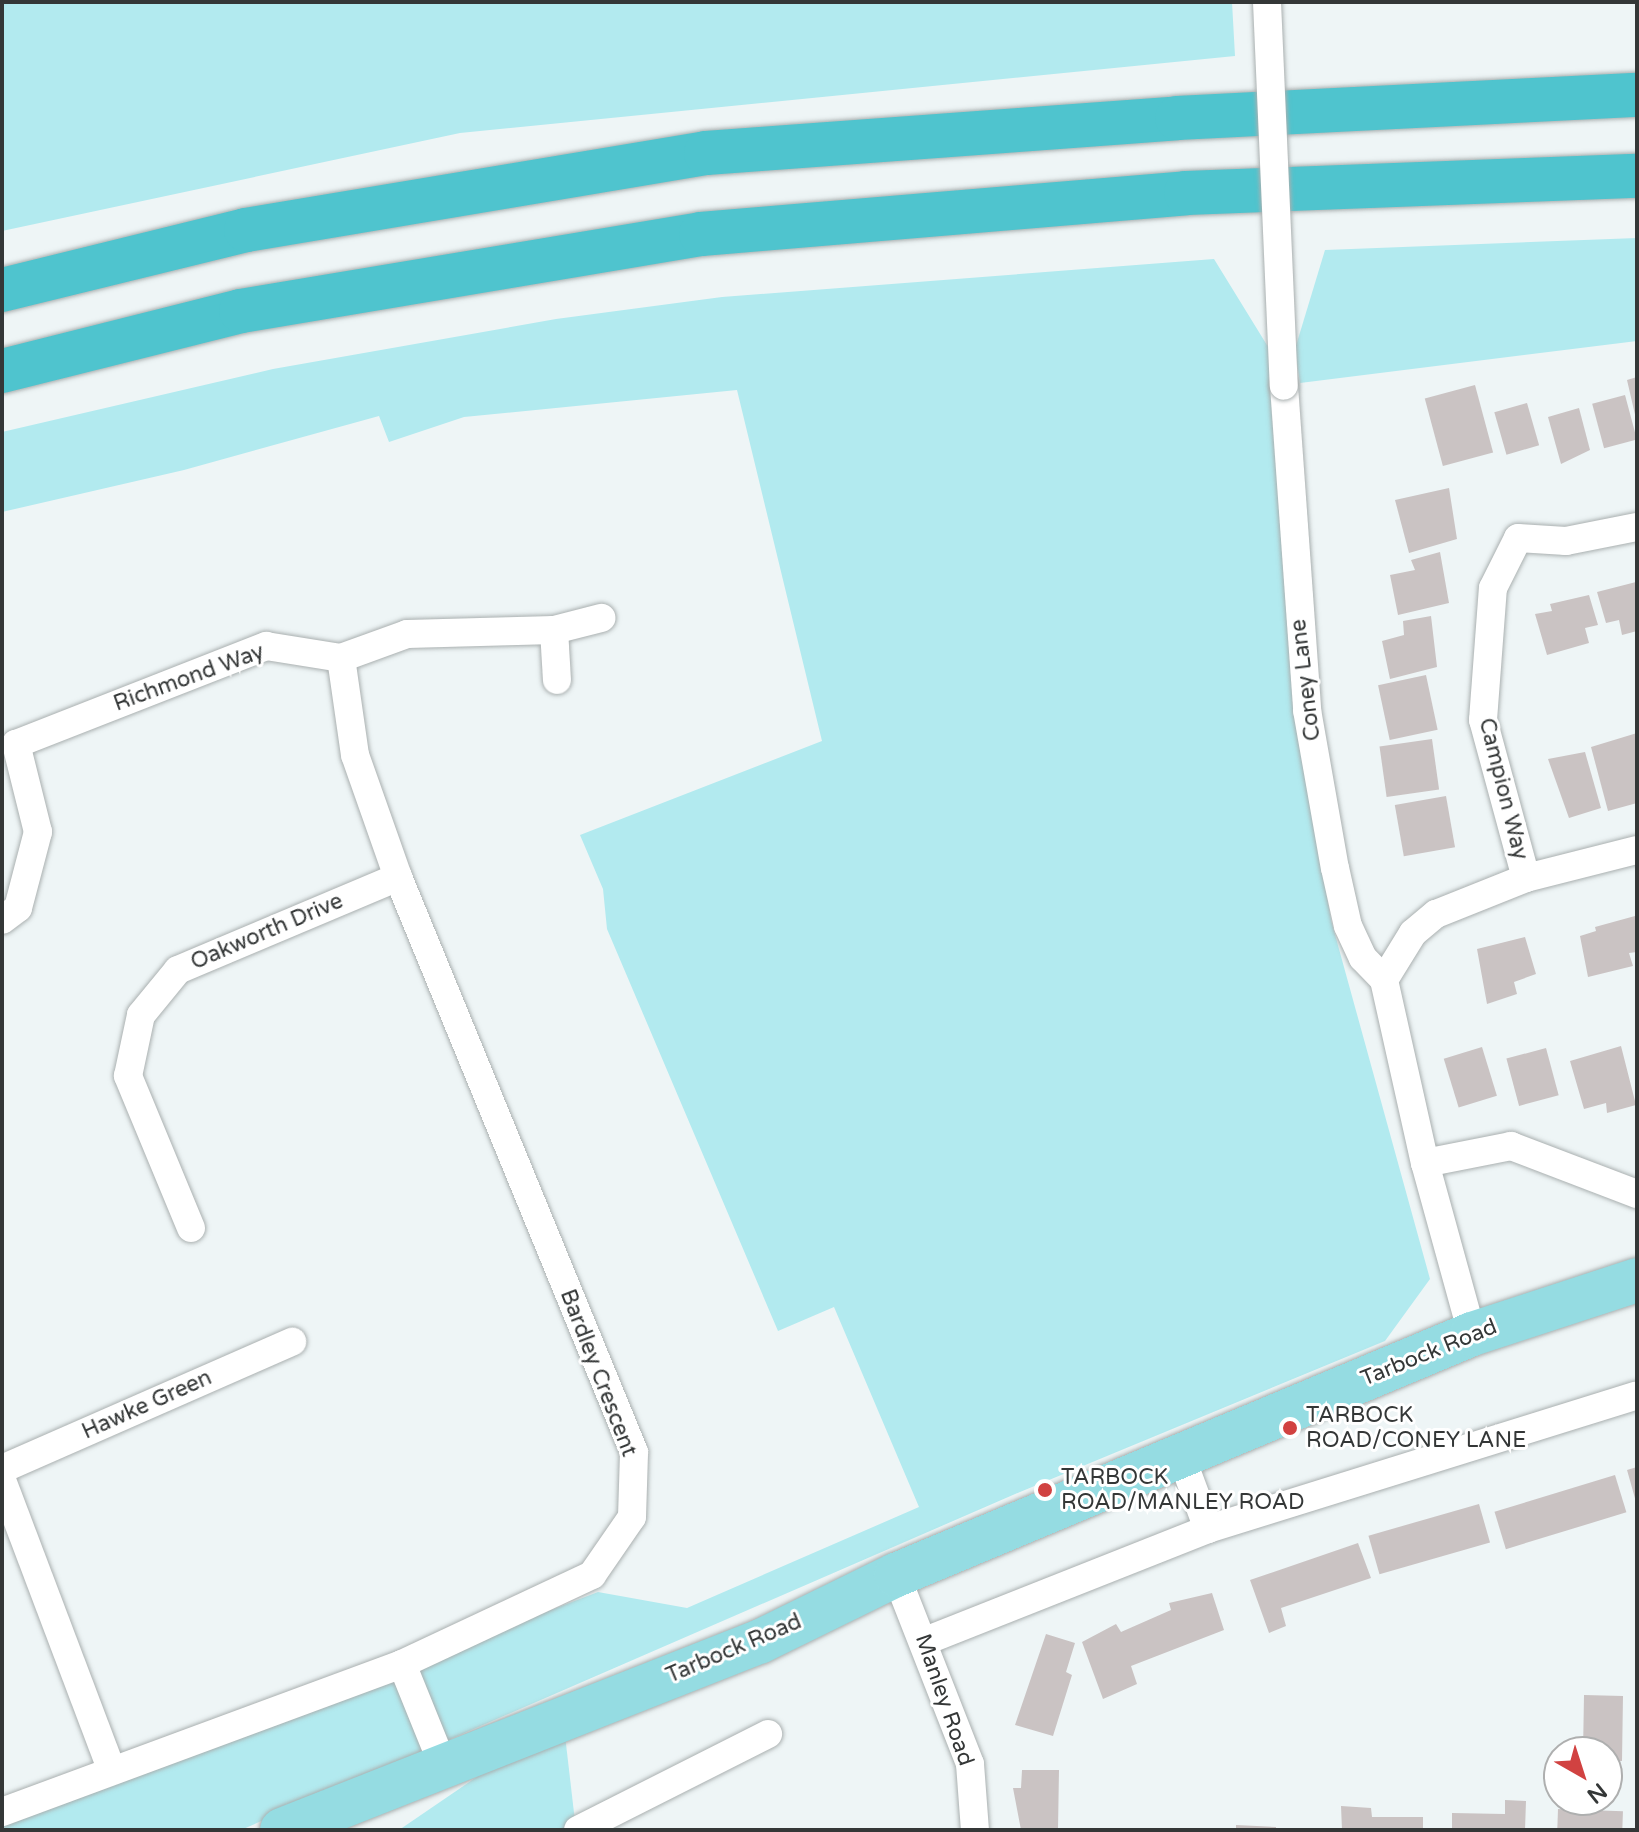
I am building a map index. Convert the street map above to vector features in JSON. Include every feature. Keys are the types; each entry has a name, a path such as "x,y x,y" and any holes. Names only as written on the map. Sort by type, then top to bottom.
{"highway":[{"path":"2,290 246,230 706,153 1177,118 1637,95"},
{"path":"2,371 241,311 701,234 1186,193 1637,176"}],"main road":[{"name":"Tarbock Road","path":"282,1830 761,1641 896,1575 1472,1334 1637,1280"}],"street":[{"name":"Coney Lane","path":"1267,2 1284,386 1307,710 1348,926 1363,958 1384,980 1425,1163 1472,1334"},
{"name":"Campion Way","path":"1526,878 1483,720 1493,588 1518,538 1566,541 1637,527"},
{"name":"Richmond Way","path":"2,920 18,908 38,832 9,732 266,646 341,658 407,634 554,630 601,618"},
{"path":"554,630 557,680"},
{"name":"Bardley Crescent","path":"2,1812 111,1768 402,1664 592,1575 632,1517 634,1452 398,877 355,755 341,658"},
{"path":"1384,980 1413,933 1436,914 1526,878 1637,850"},
{"name":"Oakworth Drive","path":"191,1228 128,1076 141,1015 178,970 398,877"},
{"path":"1425,1163 1511,1146 1637,1194"},
{"name":"Hawke Green","path":"2,1469 292,1342"},
{"path":"925,1641 1208,1529 1637,1395"},
{"path":"1181,1456 1208,1529"},
{"path":"2,1480 111,1768"},
{"name":"Manley Road","path":"896,1575 925,1641 970,1764 975,1830"},
{"path":"402,1664 444,1768"},
{"path":"578,1830 768,1734"}],"shaded area":[{"path":"2,2 1232,2 1235,56 460,133 2,231"},
{"path":"1637,238 1637,341 1300,383 1295,349 1325,250"},
{"path":"1214,259 1270,350 1295,707 1331,920 1430,1279 1385,1341 1020,1492 241,1830 2,1830 2,1821 598,1592 687,1608 919,1507 834,1307 778,1331 607,929 603,889 580,835 822,741 737,390 464,417 389,442 379,416 184,470 2,512 2,432 273,369 556,319 722,297"},
{"path":"563,1718 576,1830 399,1830"}],"building":[{"path":"1637,377 1637,419 1636,419 1627,380"},
{"path":"1475,385 1493,453 1443,466 1425,398"},
{"path":"1625,395 1637,439 1604,448 1592,404"},
{"path":"1527,403 1539,445 1506,455 1494,412"},
{"path":"1579,408 1590,450 1561,464 1548,417"},
{"path":"1449,488 1457,539 1409,553 1395,500"},
{"path":"1440,552 1449,603 1398,615 1390,575 1415,570 1411,560"},
{"path":"1636,582 1637,631 1622,635 1619,620 1606,623 1597,592"},
{"path":"1589,595 1598,625 1585,628 1589,643 1547,655 1535,614 1552,611 1550,604"},
{"path":"1431,616 1437,667 1390,679 1382,641 1404,635 1403,621"},
{"path":"1426,675 1438,730 1390,740 1378,685"},
{"path":"1637,733 1637,803 1608,811 1591,747"},
{"path":"1432,739 1439,790 1387,797 1380,746"},
{"path":"1585,752 1601,808 1569,818 1548,759"},
{"path":"1446,796 1455,847 1404,856 1395,805"},
{"path":"1635,916 1637,952 1629,953 1633,966 1588,977 1580,936 1596,931 1595,927"},
{"path":"1525,937 1536,974 1514,982 1517,994 1487,1004 1477,949"},
{"path":"1621,1046 1636,1105 1607,1113 1606,1103 1584,1109 1570,1061"},
{"path":"1482,1047 1497,1096 1459,1107 1444,1059"},
{"path":"1546,1048 1559,1095 1519,1106 1506,1059"},
{"path":"1637,1467 1637,1501 1636,1502 1627,1470"},
{"path":"1615,1475 1626,1512 1506,1549 1495,1512"},
{"path":"1479,1504 1490,1542 1379,1574 1368,1536"},
{"path":"1358,1543 1371,1578 1281,1608 1286,1626 1269,1633 1250,1580"},
{"path":"1212,1593 1224,1630 1131,1666 1137,1684 1103,1699 1082,1642 1116,1624 1121,1632 1171,1610 1169,1603"},
{"path":"1046,1634 1075,1643 1066,1672 1072,1675 1053,1736 1015,1725"},
{"path":"1584,1695 1623,1696 1622,1736 1583,1736"},
{"path":"1022,1770 1059,1770 1058,1830 1021,1830 1013,1788 1021,1788"},
{"path":"1505,1800 1526,1801 1525,1830 1452,1830 1452,1813 1505,1814"},
{"path":"1341,1806 1371,1808 1372,1817 1423,1817 1423,1830 1342,1830"},
{"path":"1558,1816 1623,1816 1622,1830 1557,1830"},
{"path":"1236,1825 1276,1827 1276,1830 1236,1830"}],"place":[{"name":"TARBOCK ROAD/CONEY LANE","path":"1290,1428"},
{"name":"TARBOCK ROAD/MANLEY ROAD","path":"1045,1490"}]}
